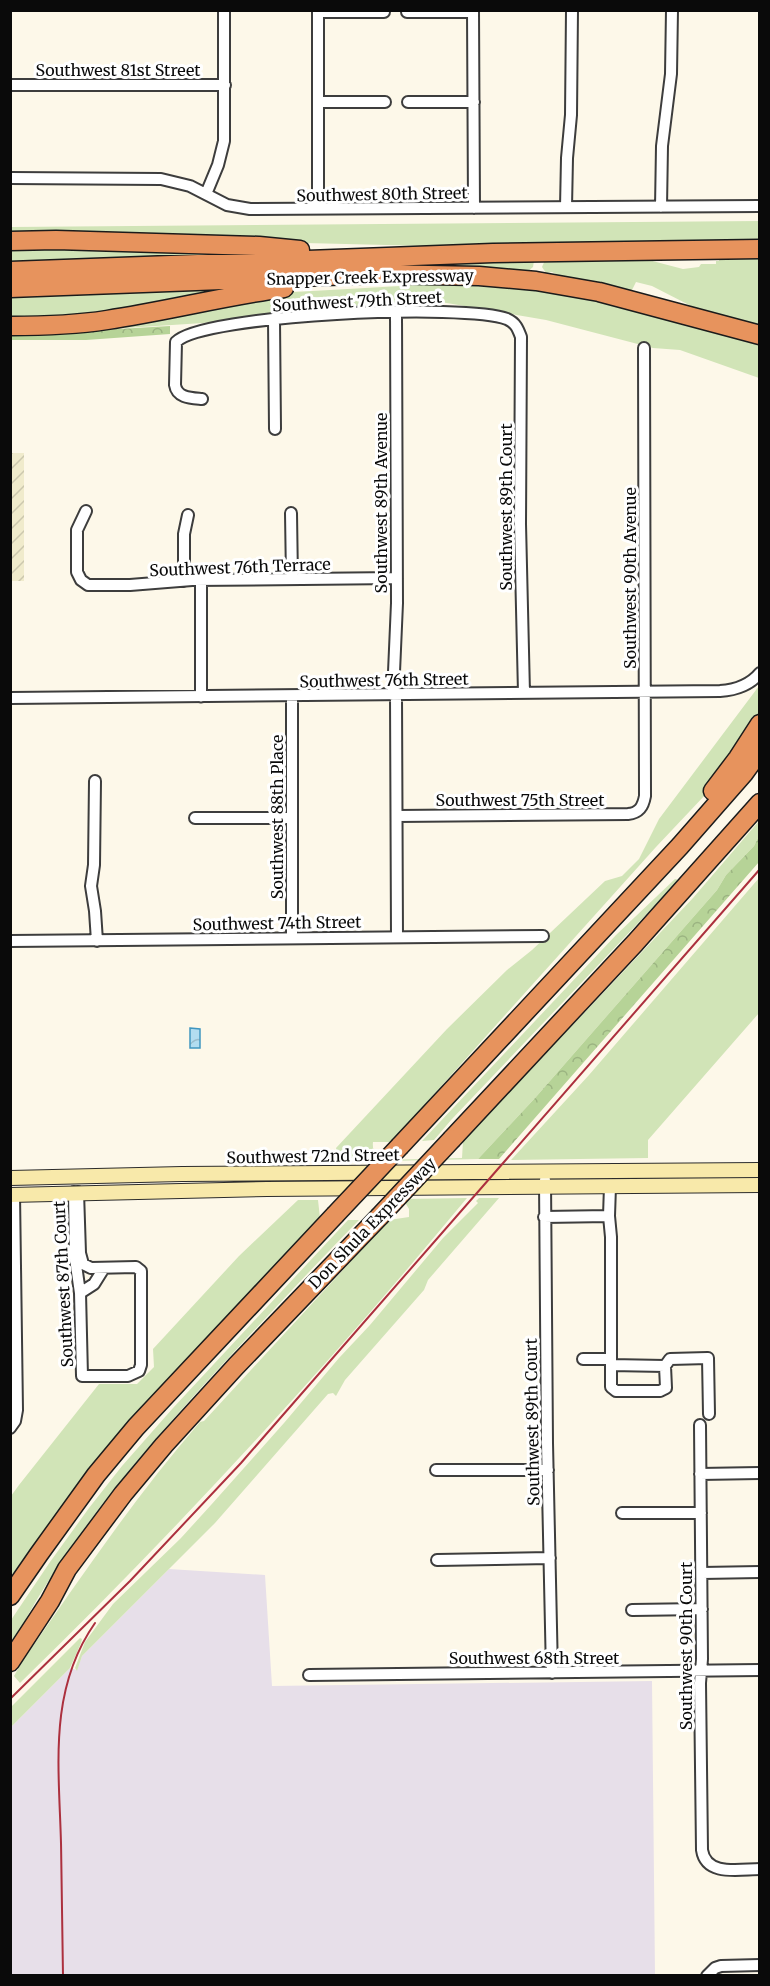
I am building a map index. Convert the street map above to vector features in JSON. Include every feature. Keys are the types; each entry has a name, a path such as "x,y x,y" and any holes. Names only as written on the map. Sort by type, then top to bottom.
{"highway":[{"path":"10,241 56,240 259,246 371,257"},
{"name":"Snapper Creek Expressway","path":"10,271 564,250 759,249"},
{"path":"10,326 61,325 106,320 234,295 378,274"},
{"name":"Snapper Creek Expressway","path":"10,288 378,274 479,276 579,288 656,306 759,335"},
{"path":"596,936 603,918 721,782 759,724"},
{"name":"Don Shula Expressway","path":"10,1596 96,1475 136,1427 680,846 744,772 759,751"},
{"name":"Don Shula Expressway","path":"10,1662 50,1601 67,1569 164,1445 635,943 759,803"}],"main road":[{"path":"697,1170 698,1186"},
{"name":"Southwest 72nd Street","path":"10,1178 267,1173 759,1170"},
{"path":"634,1171 634,1186"},
{"path":"267,1173 267,1189"},
{"path":"135,1175 135,1192"},
{"path":"44,1193 45,1178"},
{"name":"Southwest 72nd Street","path":"12,1194 267,1189 759,1185"}],"street":[{"path":"206,194 222,150 225,85 224,10"},
{"path":"566,207 571,115 572,10"},
{"path":"661,207 662,146 671,74 672,10"},
{"path":"318,209 318,11 384,12"},
{"path":"407,12 473,11 474,208"},
{"name":"Southwest 81st Street","path":"10,85 225,85"},
{"path":"319,102 385,102"},
{"path":"408,102 474,102"},
{"name":"Southwest 80th Street","path":"10,178 146,177 176,182 226,205 250,209 759,207"},
{"name":"Southwest 79th Street","path":"202,399 182,396 178,393 175,388 175,376 177,342 183,337 202,330 324,315 437,310 502,318 514,323"},
{"name":"Southwest 89th Avenue","path":"396,312 397,937"},
{"path":"274,320 275,429"},
{"name":"Southwest 89th Court","path":"514,323 521,337 520,525 524,693"},
{"name":"Southwest 90th Avenue","path":"642,807 645,796 644,348"},
{"name":"Southwest 76th Terrace","path":"86,512 77,530 77,572 85,584 92,586 201,580 397,578"},
{"path":"291,513 292,579"},
{"path":"184,581 184,534 188,515"},
{"path":"201,580 201,697"},
{"name":"Southwest 76th Street","path":"10,698 725,691 737,688 758,675"},
{"name":"Southwest 88th Place","path":"292,696 292,938"},
{"path":"95,781 94,865 91,884 97,940"},
{"name":"Southwest 75th Street","path":"397,816 628,814 642,807"},
{"path":"195,818 292,818"},
{"name":"Southwest 74th Street","path":"10,941 543,936"},
{"name":"Southwest 89th Court","path":"544,1171 552,1673"},
{"path":"610,1186 611,1387 616,1391 660,1392 666,1388 665,1366 670,1359 708,1358 709,1414"},
{"name":"Southwest 87th Court","path":"76,1192 82,1262 87,1266 136,1267 141,1271 141,1365 137,1373 128,1376 82,1376 80,1293 75,1258 76,1192"},
{"path":"11,1428 17,1410 12,1194"},
{"path":"544,1217 609,1216"},
{"path":"80,1293 94,1284 104,1268"},
{"path":"583,1359 665,1366"},
{"name":"Southwest 90th Court","path":"700,1425 703,1855 708,1864 720,1869 759,1869"},
{"path":"436,1470 548,1470"},
{"path":"700,1474 759,1473"},
{"path":"622,1514 701,1513"},
{"path":"437,1560 550,1558"},
{"path":"702,1573 759,1572"},
{"path":"632,1610 702,1609"},
{"name":"Southwest 68th Street","path":"309,1675 759,1670"},
{"path":"707,1975 721,1966 759,1965"}],"shaded area":[{"path":"10,453 24,453 24,581 11,581"},
{"path":"169,1569 265,1575 272,1686 652,1681 655,1975 11,1976 11,1727 70,1668 77,1670 82,1656"}],"green space":[{"path":"760,221 759,241 427,246 11,236 11,227"},
{"path":"11,248 247,253 11,262"},
{"path":"759,256 759,327 693,307 652,286 636,282 631,292 562,277 552,272 546,273 542,267 545,260 641,258 683,269 699,267 701,264 716,264 719,258"},
{"path":"534,261 533,267 527,272 469,267 396,265"},
{"path":"418,285 487,286 555,293 683,322 759,344 759,378 680,350 653,348 546,320 441,302 327,308 203,323 48,333 277,293"},
{"path":"234,288 148,309 11,321 10,297"},
{"path":"170,326 170,334 86,340 11,340 10,331 48,333"},
{"path":"759,686 759,717 706,794 391,1142 373,1142 374,1151 379,1158 384,1160 462,1158 463,1141 693,898 759,821 759,836 754,846 726,875 717,890 535,1098 478,1159 340,1162 336,1148 447,1029 507,970 532,950 605,881 622,876 639,859 659,819"},
{"path":"759,836 759,862 499,1159 478,1159 535,1098 717,890 726,875 754,846"},
{"path":"759,878 759,1013 648,1140 648,1158 511,1160 589,1075"},
{"path":"675,879 679,880 434,1140 422,1141 616,935"},
{"path":"467,1198 306,1385 250,1446 137,1566 20,1683 14,1676 22,1662 152,1480 200,1422 204,1421 389,1220 409,1217 409,1209 403,1199"},
{"path":"479,1198 499,1198 428,1280 424,1290 345,1380 336,1396 333,1393 328,1394 215,1523 82,1656 77,1671 75,1668 85,1642 113,1604 181,1538 211,1505 370,1325 443,1238 478,1203 476,1201"},
{"path":"298,1200 318,1200 320,1218 133,1417 78,1484 11,1576 11,1496 19,1485 99,1384 137,1384 154,1367 153,1349 239,1256"},
{"path":"348,1220 359,1220 202,1387 112,1492 57,1567 11,1647 11,1620 50,1562 122,1466"},
{"path":"80,1638 81,1643 70,1668 11,1727 11,1707"}],"water":[{"path":"190,1028 200,1029 200,1048 190,1048"}],"railway":[{"path":"10,1699 130,1581 241,1463 760,869"},
{"path":"63,1976 58,1758 60,1730 63,1702 70,1675 80,1649 95,1623"}]}
